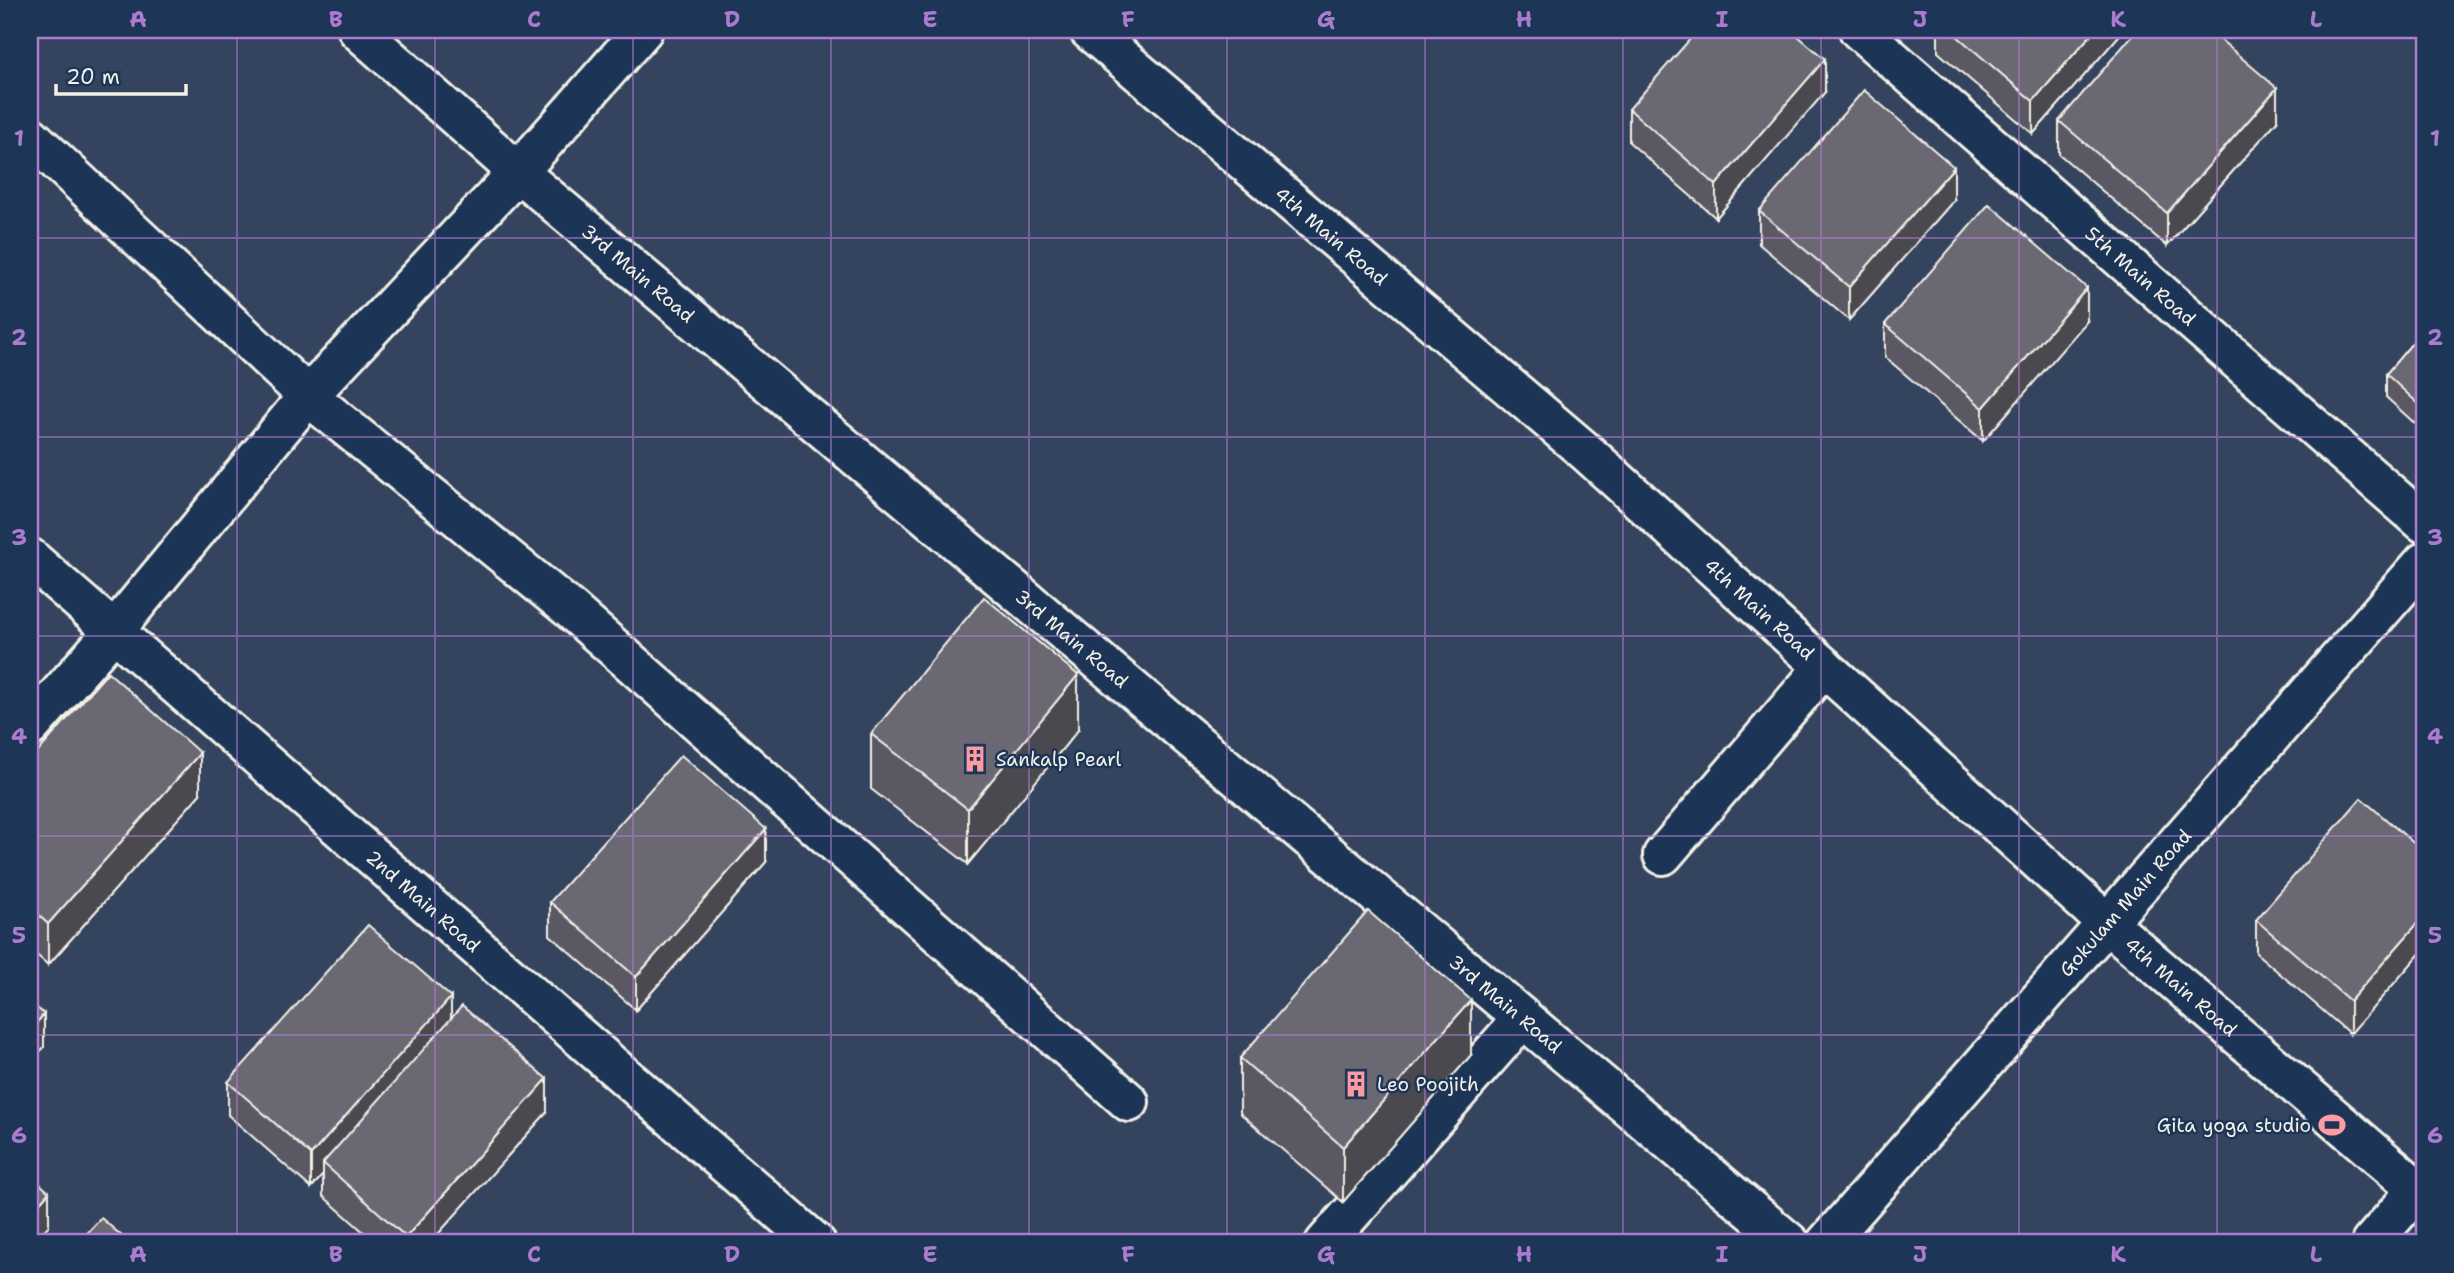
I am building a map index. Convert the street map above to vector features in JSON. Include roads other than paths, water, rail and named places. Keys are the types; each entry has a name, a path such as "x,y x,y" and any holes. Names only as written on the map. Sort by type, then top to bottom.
{"street":[{"name":"3rd Main Road","path":"358,30 518,172 1790,1243"},
{"path":"30,727 114,631 308,396 518,172 643,30"},
{"name":"4th Main Road","path":"1089,30 1585,452 2107,923 2421,1192"},
{"name":"5th Main Road","path":"1859,30 2424,523"},
{"path":"30,136 308,396 570,609 1129,1102"},
{"name":"2nd Main Road","path":"30,558 816,1243"},
{"name":"Gokulam Main Road","path":"1826,1243 2424,562"},
{"path":"1662,855 1824,667"},
{"path":"1325,1243 1522,1018"},
{"path":"2371,1243 2421,1192"}],"place":[{"name":"Sankalp Pearl","path":"975,759"},
{"name":"Leo Poojith","path":"1356,1084"},
{"name":"Gita yoga studio","path":"2332,1125"}]}
